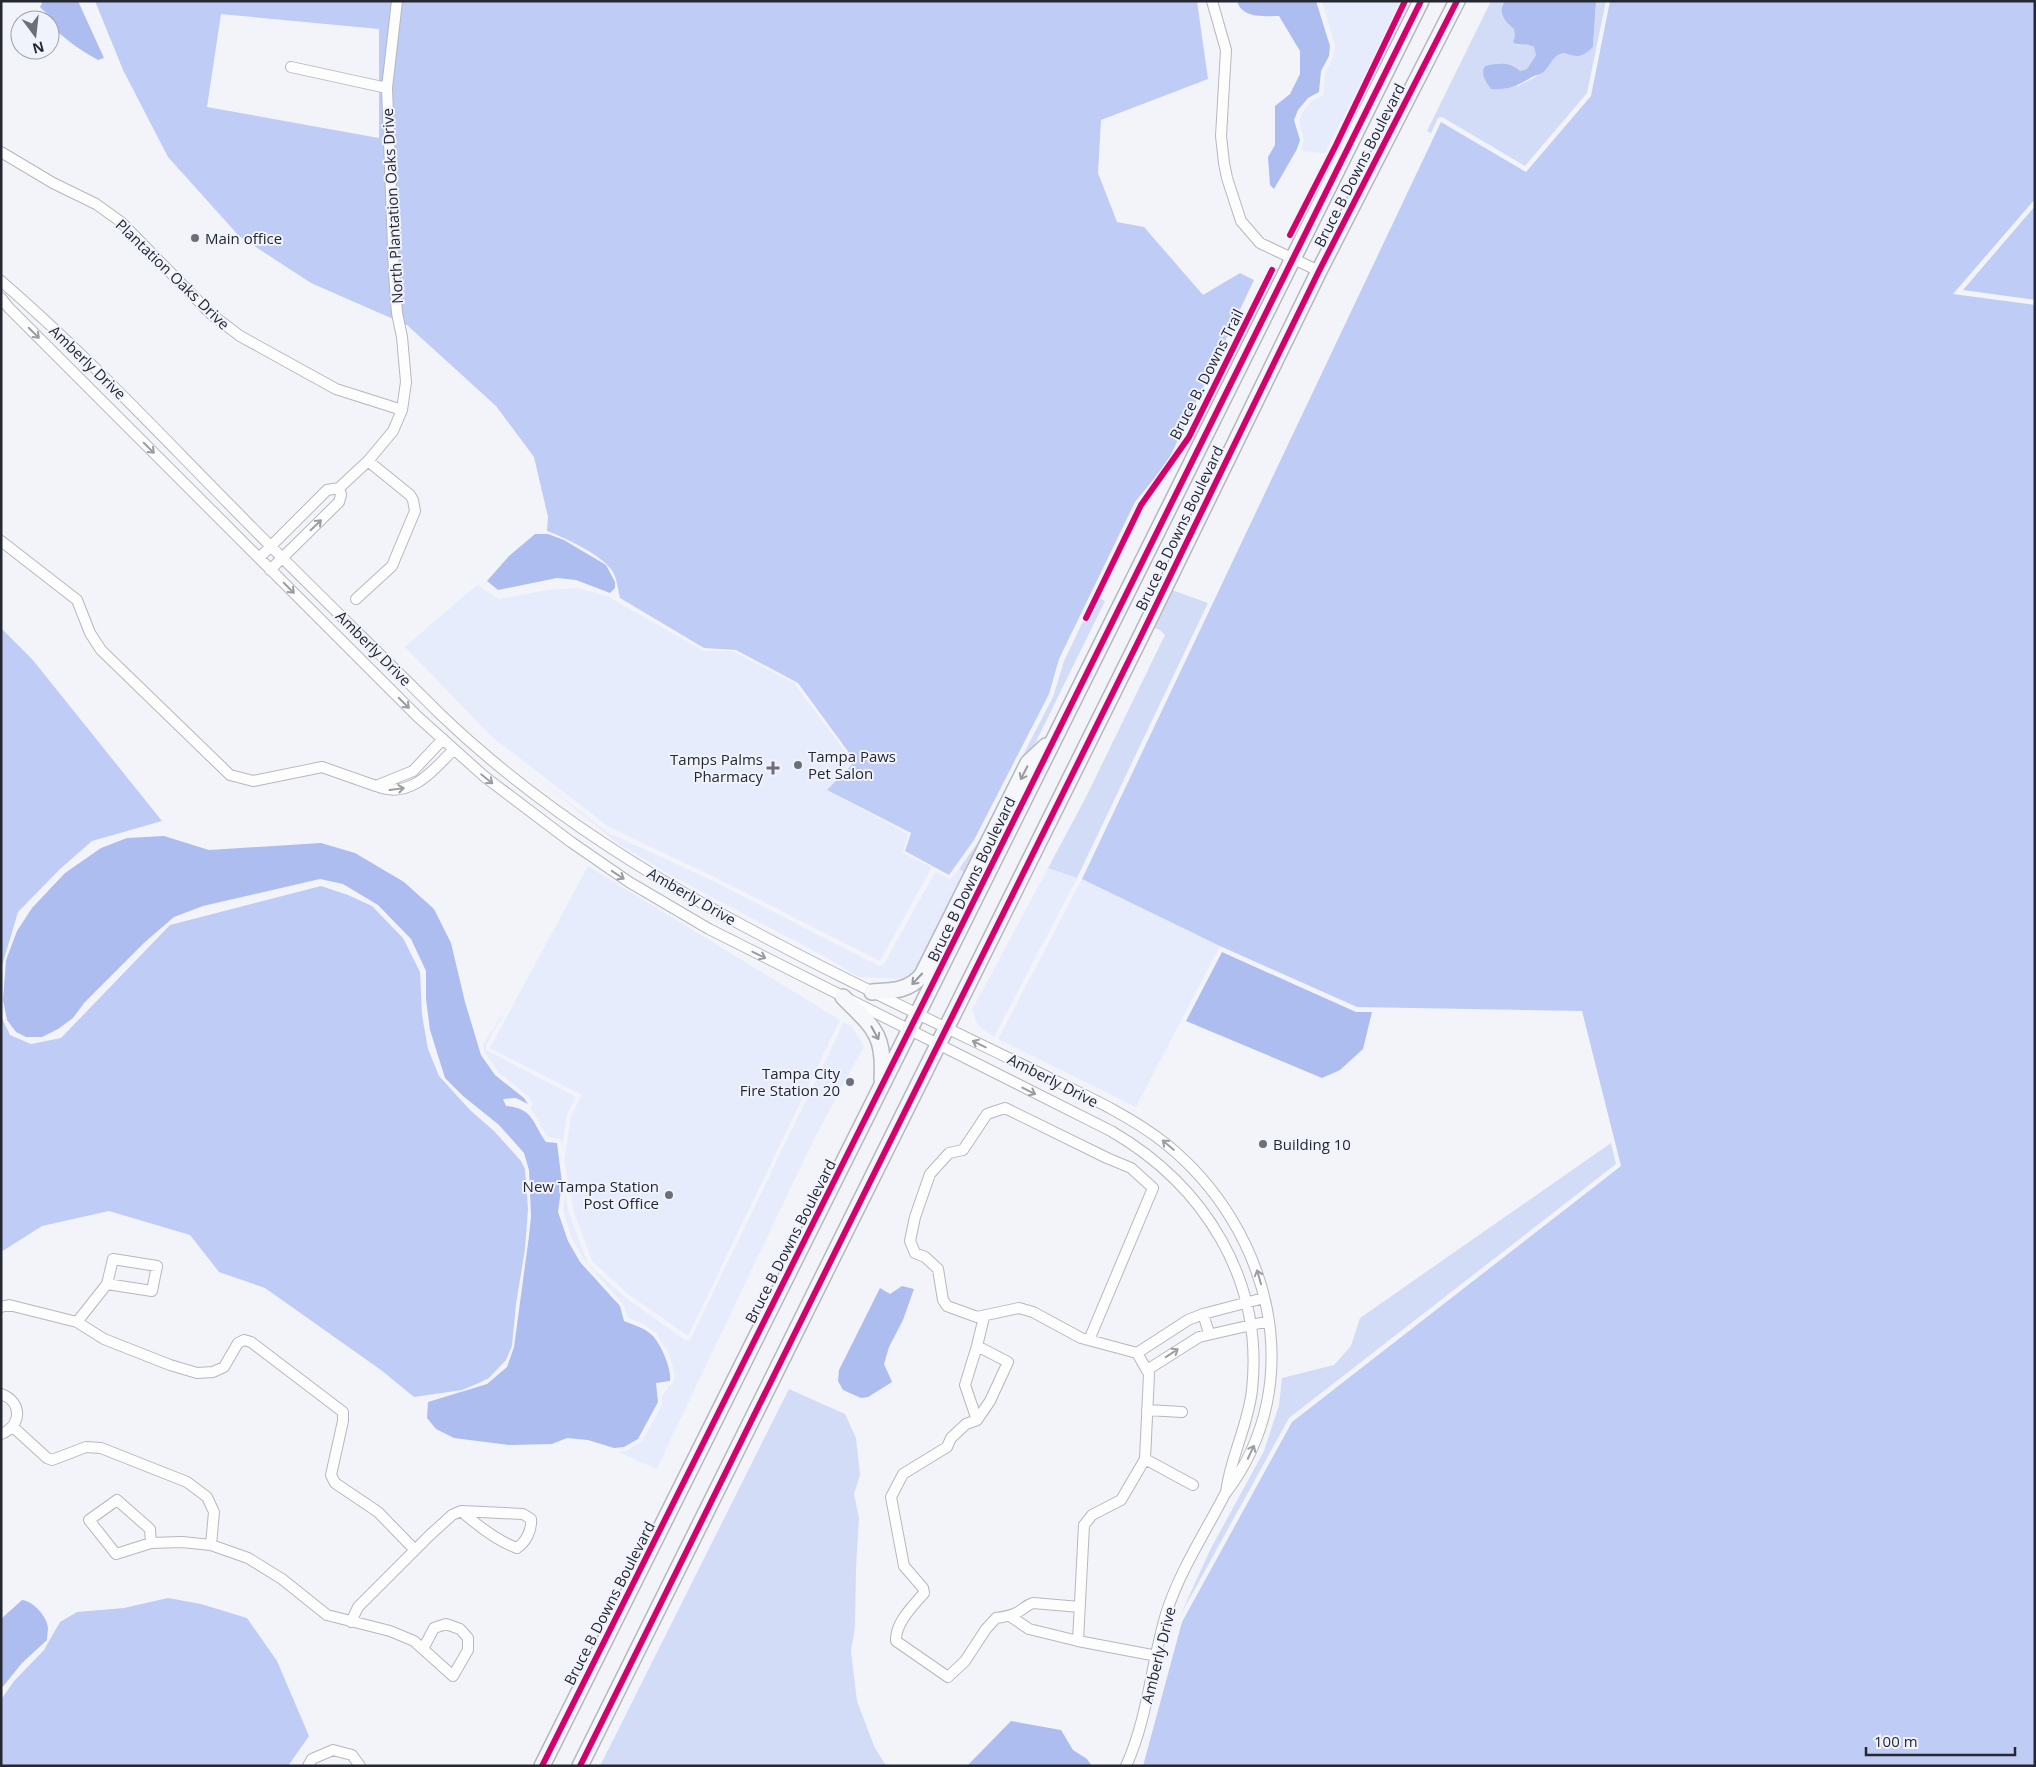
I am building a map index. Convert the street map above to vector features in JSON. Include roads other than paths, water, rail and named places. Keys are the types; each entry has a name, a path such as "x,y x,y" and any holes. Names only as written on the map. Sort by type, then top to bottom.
{"main road":[{"name":"Bruce B Downs Boulevard","path":"542,1766 1421,1"},
{"name":"Bruce B Downs Boulevard","path":"580,1766 1140,638 1319,271 1457,1"},
{"path":"872,992 904,989 912,985 922,975 1028,763 1055,736"},
{"path":"843,997 867,1020 879,1040 883,1052 882,1084"}],"street":[{"name":"North Plantation Oaks Drive","path":"397,1 387,88 394,273 406,382 402,410"},
{"path":"1212,1 1226,50 1221,136 1227,178 1241,221 1260,242 1319,271"},
{"path":"290,67 387,88"},
{"name":"Plantation Oaks Drive","path":"1,152 59,186 96,204 121,222 211,314 240,336 336,389 402,410"},
{"name":"Amberly Drive","path":"1,281 106,378 270,546 462,734 518,781 563,815 636,864 718,912 917,1015 1126,1118 1170,1147 1209,1186 1235,1223 1255,1264 1270,1321 1272,1364 1266,1407 1253,1448 1236,1480 1225,1494 1174,1593 1167,1613 1141,1723 1126,1766"},
{"name":"Amberly Drive","path":"1,298 418,717 485,777 571,842 629,882 709,930 1111,1131 1152,1158 1188,1192 1205,1213 1227,1249 1246,1302 1250,1324 1253,1354 1252,1391 1244,1431 1228,1475 1225,1494"},
{"path":"259,558 327,490 339,488 368,461 394,431 402,410"},
{"path":"356,599 392,566 415,511 410,495 368,461"},
{"path":"270,570 339,502 341,494 339,488"},
{"path":"1,541 77,600 90,633 100,650 230,774 252,781 322,767 393,790 408,787 422,780 449,745"},
{"path":"376,786 413,771 462,734"},
{"path":"413,771 422,780"},
{"path":"1078,1641 1084,1525 1092,1514 1121,1500 1145,1459 1149,1374 1137,1354 1081,1338 1033,1312 1019,1308 977,1317 947,1306 943,1300 938,1270 925,1257 915,1253 910,1241 915,1218 930,1174 949,1153 963,1150 987,1114 1005,1108 1131,1168 1153,1188 1089,1340"},
{"path":"77,1322 107,1284 113,1258 157,1266 152,1291 107,1284"},
{"path":"1137,1354 1188,1320 1264,1298"},
{"path":"1,1307 10,1305 77,1322 104,1339 170,1365 197,1372 213,1372 224,1367 238,1343 244,1340 251,1342 343,1412 343,1421 331,1476 335,1483 378,1512 415,1550"},
{"path":"1204,1314 1209,1333"},
{"path":"977,1420 965,1385 978,1346 984,1317"},
{"path":"1146,1370 1183,1346 1209,1333 1270,1321"},
{"path":"978,1346 1008,1362 990,1401 977,1420 966,1424 951,1438 947,1447 903,1474 891,1497 904,1566 923,1588 924,1593 899,1626 896,1642 948,1677 966,1661 986,1629 996,1618 1010,1616 1033,1603 1080,1607"},
{"path":"1,1394 8,1396 17,1407 16,1421 13,1427 1,1434"},
{"path":"1147,1410 1182,1412"},
{"path":"13,1427 46,1458 52,1460 86,1447 101,1448 187,1482 207,1498 214,1512 211,1545"},
{"path":"1145,1459 1193,1486"},
{"path":"151,1543 150,1529 118,1500 89,1520 116,1554 151,1543 182,1542 211,1545 248,1558 282,1579 327,1615 390,1631 414,1641 453,1676 468,1650 468,1638 460,1629 446,1624 434,1628 423,1649"},
{"path":"351,1622 358,1607 452,1515 461,1511 523,1514 531,1519 532,1527 523,1544 517,1548 509,1545 480,1526 461,1511"},
{"path":"1010,1616 1029,1629 1078,1641 1157,1656"},
{"path":"308,1766 312,1758 333,1750 352,1755 360,1766"}],"place":[{"name":"Main office","path":"195,238"},
{"name":"Tampa Paws Pet Salon","path":"798,765"},
{"name":"Tamps Palms Pharmacy","path":"773,768"},
{"name":"Tampa City Fire Station 20","path":"850,1082"},
{"name":"Building 10","path":"1263,1144"},
{"name":"New Tampa Station Post Office","path":"669,1195"}]}
